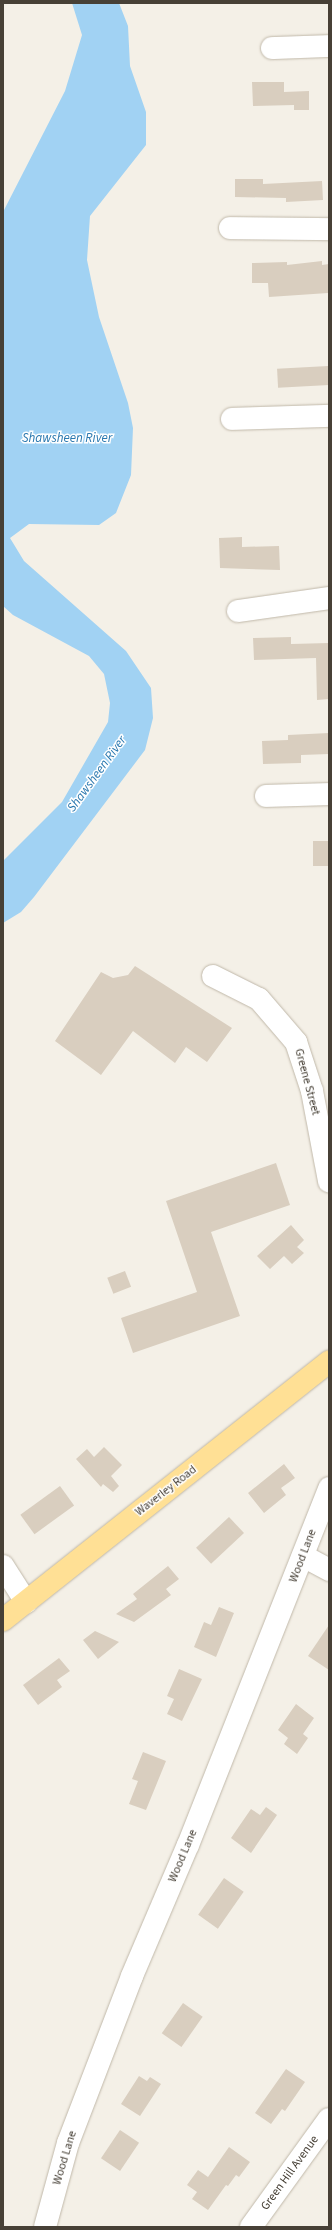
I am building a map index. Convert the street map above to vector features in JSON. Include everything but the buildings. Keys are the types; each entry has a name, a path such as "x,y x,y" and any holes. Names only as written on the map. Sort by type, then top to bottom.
{"main road":[{"name":"Waverley Road","path":"3,1620 329,1362"}],"street":[{"path":"272,48 329,46"},
{"path":"230,228 329,229"},
{"path":"232,419 329,416"},
{"path":"238,611 329,598"},
{"path":"266,796 329,794"},
{"name":"Greene Street","path":"213,976 259,999 296,1042 312,1091 329,1181"},
{"name":"Wood Lane","path":"45,2227 68,2143 132,1976 188,1845 252,1676 303,1556 329,1488"},
{"path":"303,1556 329,1570"},
{"path":"3,1566 26,1602"},
{"name":"Green Hill Avenue","path":"250,2227 329,2119"}],"water":[{"name":"Shawsheen River","path":"72,3 119,3 128,26 130,66 146,112 146,145 90,216 87,260 99,317 128,403 133,428 131,475 116,513 99,525 29,524 10,538 24,561 126,651 151,688 153,718 145,750 34,897 21,912 3,923 3,861 62,802 108,722 110,703 104,674 89,656 13,615 3,606 3,212 65,91 82,35"}]}
